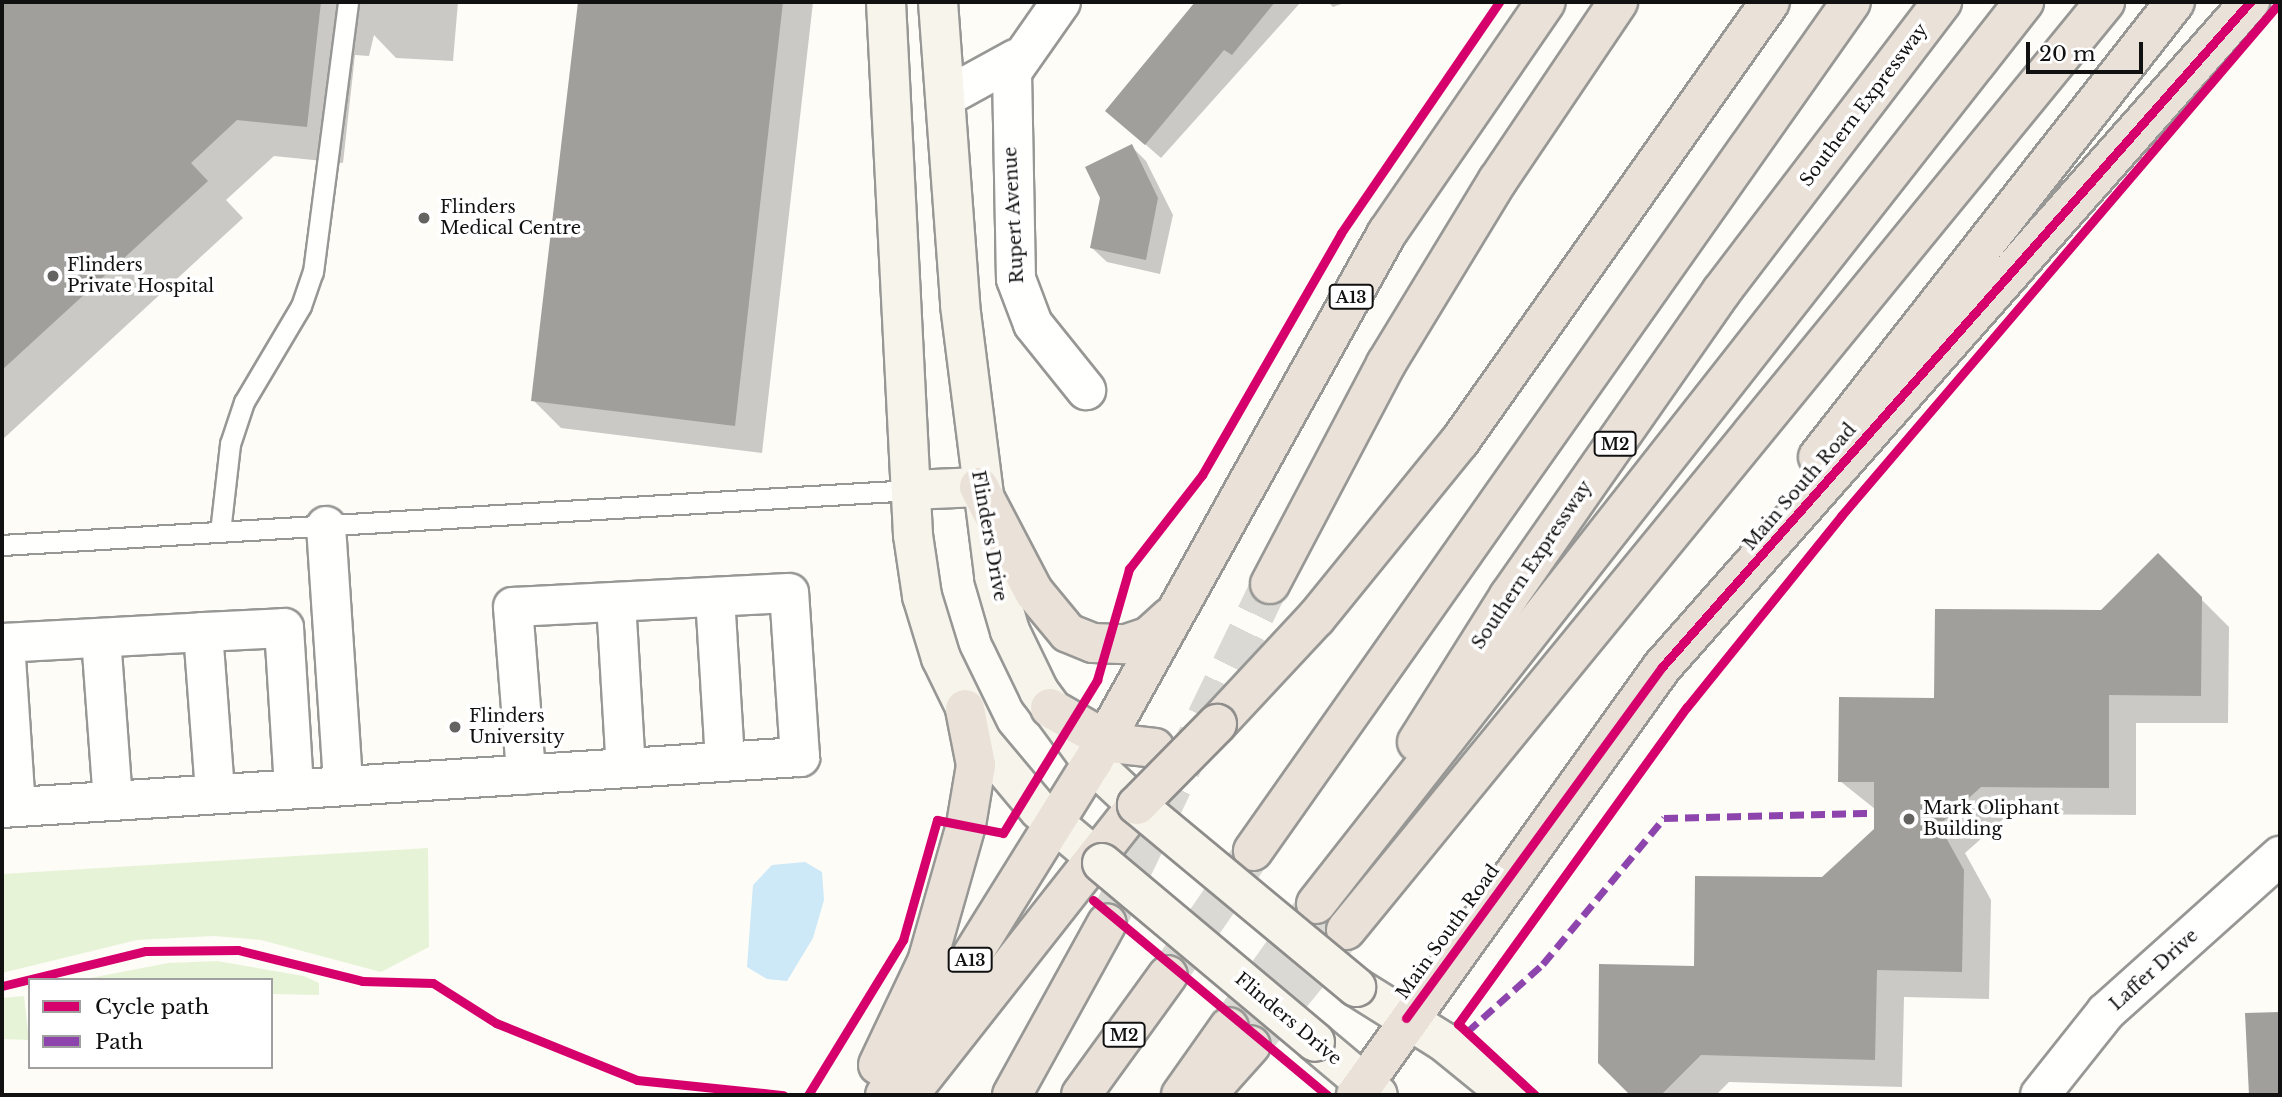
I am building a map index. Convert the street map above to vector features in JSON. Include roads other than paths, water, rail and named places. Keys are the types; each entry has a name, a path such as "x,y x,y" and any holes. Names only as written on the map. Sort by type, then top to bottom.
{"highway":[{"name":"A13","path":"885,1095 1099,752 1387,233 1546,2"},
{"path":"1270,584 1386,364 1498,180 1618,2"},
{"path":"909,1095 1098,859 1129,811 1316,618 1460,441 1770,2"},
{"path":"1253,851 1851,2"},
{"name":"Southern Expressway","path":"1942,2 1721,292 1509,596 1316,904 2024,2"},
{"path":"1346,930 2105,2"},
{"path":"1662,667 1882,370 2175,2"},
{"name":"Main South Road","path":"1366,1091 1406,1018 1662,667 2250,2"},
{"path":"979,487 1034,592 1068,633 1106,645 1139,641 1178,606"},
{"path":"863,1095 918,984 946,906 975,773 965,709"},
{"path":"1099,752 1155,748 1186,742 1216,724"},
{"path":"1012,1095 1107,923"},
{"name":"M2","path":"1081,1095 1168,975"},
{"path":"1181,1095 1240,1036 1207,1095"}],"street":[{"name":"Flinders Drive","path":"886,2 911,490 922,596 965,709 992,757 1054,825 1315,1042 1366,1091"},
{"name":"Flinders Drive","path":"938,2 979,487 1006,620 1050,708 1099,752 1129,811 1356,987 1406,1018 1509,1095"},
{"path":"946,97 1015,59 1061,2"},
{"name":"Rupert Avenue","path":"1015,59 1009,104 1016,279 1033,324 1087,390"},
{"path":"911,490 979,487"},
{"path":"326,526 343,785"},
{"path":"294,788 284,628 3,643 9,808 800,757 789,593 513,607 526,774"},
{"path":"715,597 726,762"},
{"path":"616,602 626,768"},
{"path":"203,632 215,793"},
{"path":"101,638 113,801"},
{"name":"Laffer Drive","path":"2040,1095 2106,1012 2280,856"}],"lane":[{"path":"220,531 230,444 244,402 301,306 313,272 348,2"},
{"path":"2,545 911,490"}],"water":[{"path":"805,862 822,872 824,900 813,938 787,981 767,979 747,967 753,885 772,865"}],"tunnel":[{"path":"1107,923 1270,584"},
{"path":"1168,975 1250,856"},
{"path":"1229,1027 1313,909"},
{"path":"1251,1045 1342,934"}],"place":[{"name":"Flinders Medical Centre","path":"424,218"},
{"name":"Flinders Private Hospital","path":"53,276"},
{"name":"Flinders University","path":"455,727"},
{"name":"Mark Oliphant Building","path":"1909,819"}]}
